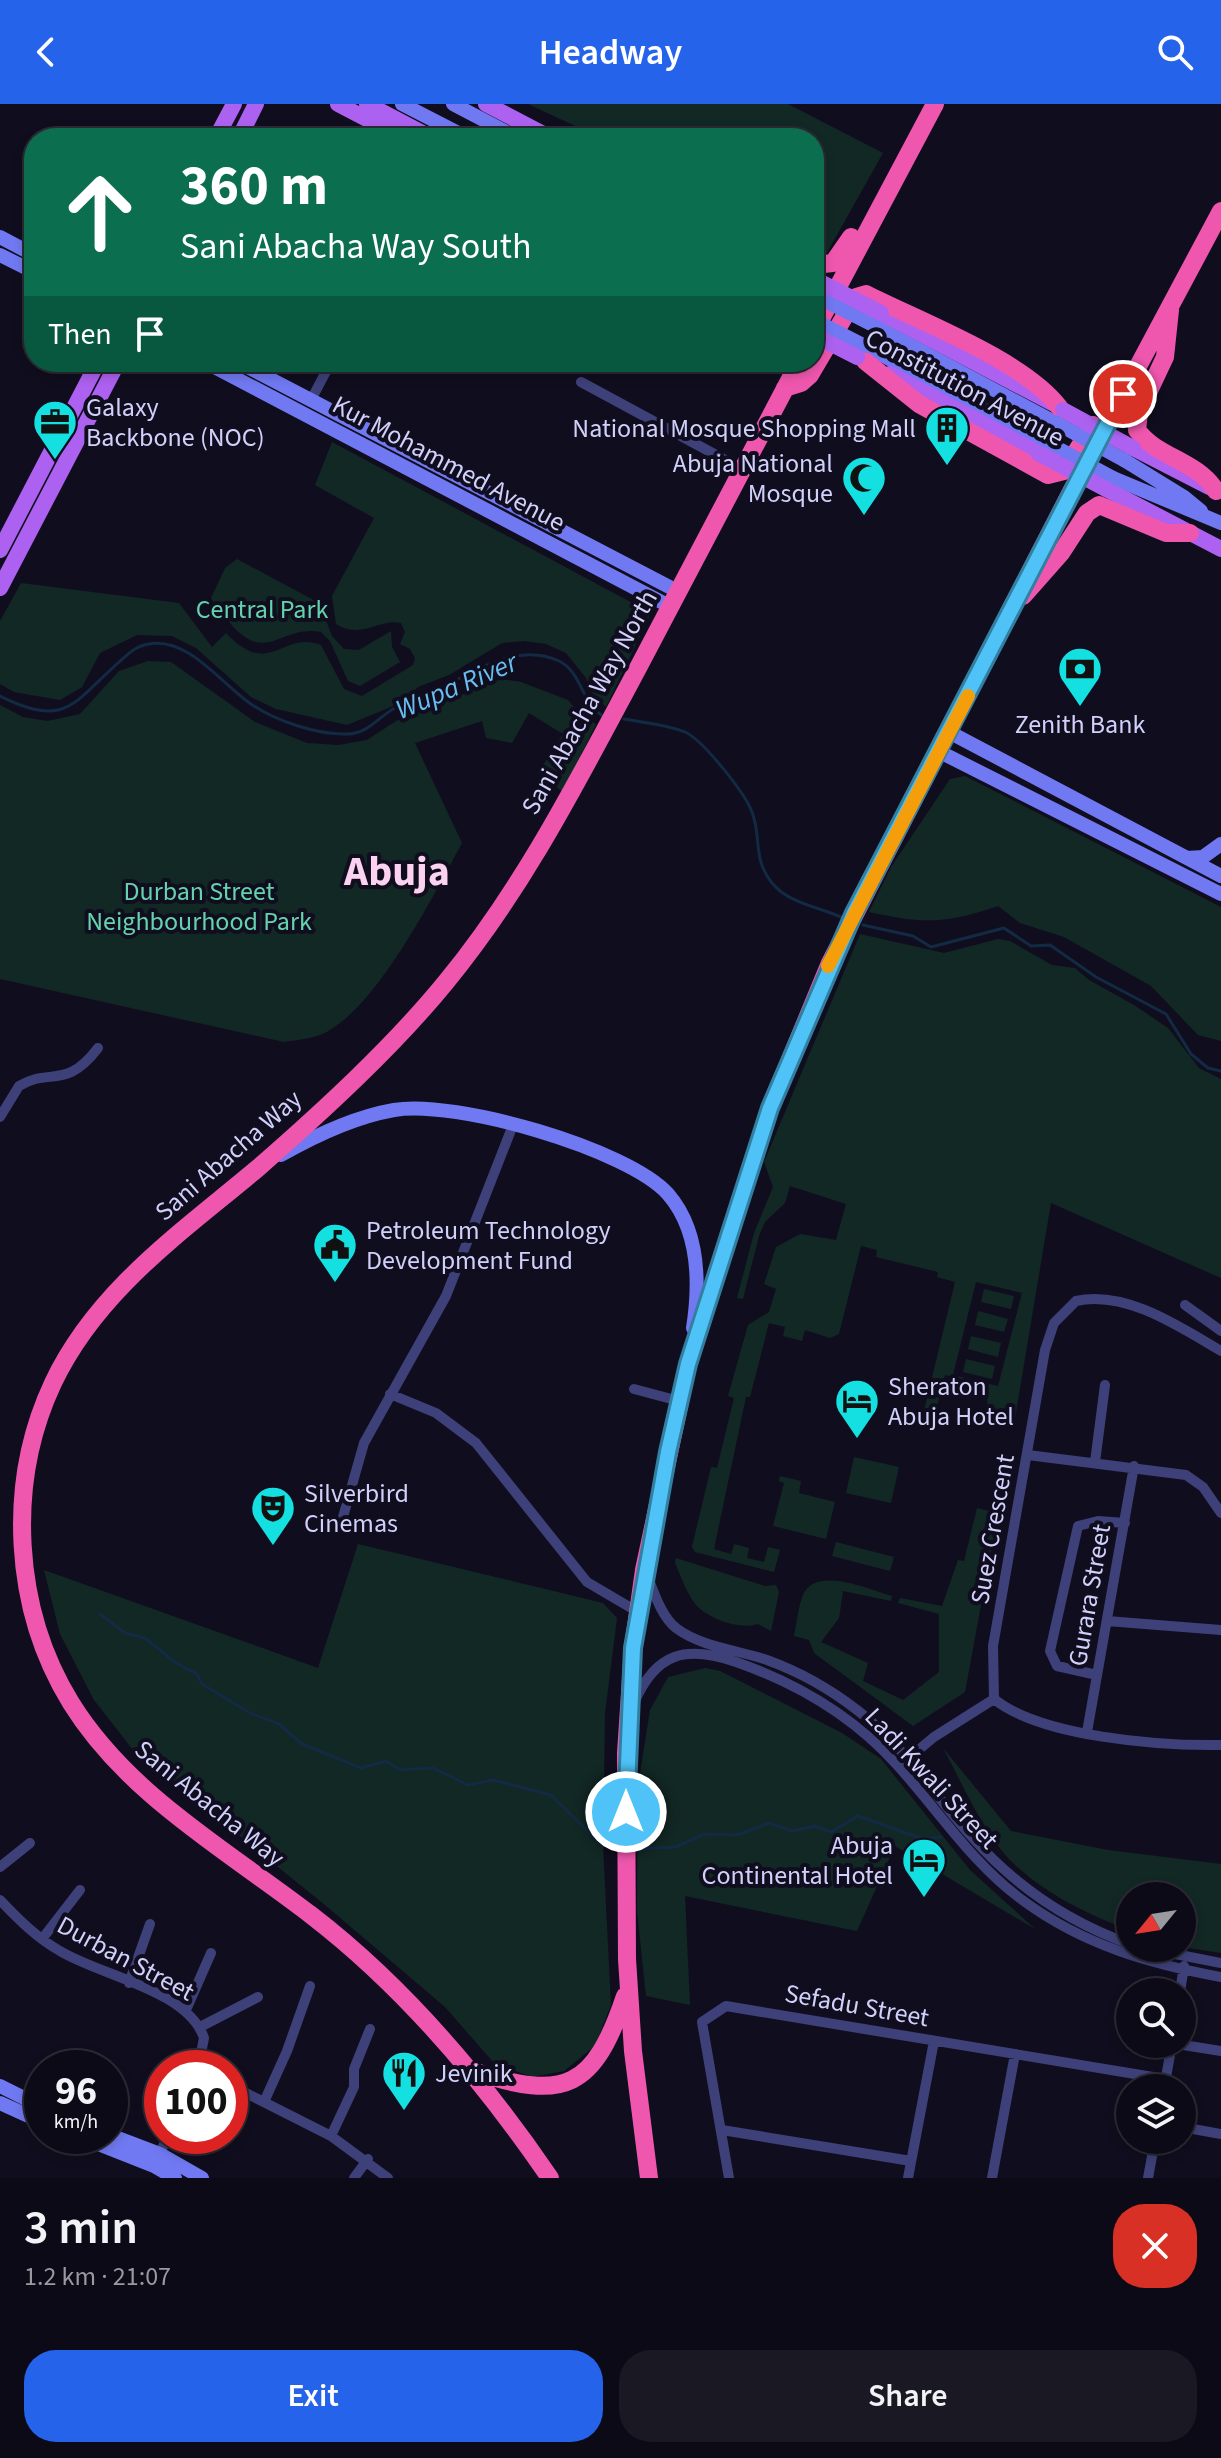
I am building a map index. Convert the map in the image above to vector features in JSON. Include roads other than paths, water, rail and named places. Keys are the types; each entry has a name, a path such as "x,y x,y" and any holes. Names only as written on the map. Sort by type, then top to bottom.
{"highway":[{"path":"824,314 935,104"},
{"path":"824,266 839,257 875,194 894,177"},
{"path":"649,2178 638,2104 627,1959 626,1753 644,1570 688,1364 770,1108 830,963 1012,606 1221,211"},
{"path":"824,351 856,297 866,294 1022,374 1048,394 1060,414"},
{"path":"1170,306 1165,357 1139,412 1137,430 1149,443 1200,471 1218,492"},
{"path":"862,354 919,404 1054,476 1064,471 1121,382 1136,371"},
{"path":"742,469 750,431 780,372"},
{"name":"Sani Abacha Way North","path":"389,1044 445,983 489,925 590,760 794,372"},
{"path":"785,388 801,383 812,372"},
{"path":"1012,606 1049,569 1087,513 1099,505 1166,533 1196,536"},
{"name":"Sani Abacha Way","path":"389,1044 259,1166 133,1273 106,1302 57,1375 38,1423 26,1470 22,1536 25,1582 44,1650 57,1678 72,1705 109,1753 179,1817 313,1916 371,1965 473,2071 550,2178"},
{"path":"473,2071 527,2087 545,2088 574,2079 599,2058 608,2044 629,1985"}],"main road":[{"path":"221,128 234,104"},
{"path":"244,128 256,104"},
{"path":"338,104 384,128"},
{"path":"367,104 428,128"},
{"path":"491,106 532,128"},
{"name":"Constitution Avenue","path":"824,285 878,320 1060,414 1128,454 1218,492"},
{"name":"Constitution Avenue","path":"824,338 862,354 1042,448 1221,549"},
{"path":"0,550 93,372"},
{"path":"2,577 113,372"},
{"path":"1196,536 1221,562"}],"street":[{"path":"402,104 432,128"},
{"path":"453,104 499,128"},
{"path":"0,237 24,250"},
{"path":"0,255 24,267"},
{"name":"Constitution Avenue","path":"824,299 878,320"},
{"name":"Constitution Avenue","path":"824,327 862,354"},
{"name":"Kur Mohammed Avenue","path":"226,372 503,499 675,599"},
{"name":"Kur Mohammed Avenue","path":"257,372 311,400 362,436 501,516 675,599"},
{"path":"311,400 326,372"},
{"path":"581,382 742,469"},
{"name":"Constitution Avenue","path":"1128,454 1204,514"},
{"name":"Constitution Avenue","path":"1109,484 1204,514 1221,523"},
{"path":"949,732 1187,858 1213,878 1221,894"},
{"path":"940,752 1213,878"},
{"path":"1187,858 1203,857 1221,844"},
{"path":"1213,878 1221,855"},
{"path":"0,1117 19,1086 73,1073 86,1065 98,1048"},
{"path":"259,1166 330,1130 396,1109 465,1114 513,1125 624,1162 668,1194 683,1219 695,1252 695,1314 688,1364"},
{"path":"341,1524 364,1443 446,1296 513,1125"},
{"name":"Suez Crescent","path":"994,1699 993,1646 1049,1336 1063,1310 1076,1301 1108,1299 1144,1311 1221,1351"},
{"path":"1185,1305 1221,1331"},
{"path":"1095,1462 1105,1385"},
{"path":"634,1389 679,1401"},
{"path":"390,1394 456,1426 476,1443 587,1582 638,1612"},
{"path":"1028,1455 1186,1475 1203,1487 1221,1513"},
{"name":"Gurara Street","path":"1087,1732 1134,1466"},
{"path":"1097,1675 1057,1666 1050,1651 1078,1526 1098,1521 1125,1523"},
{"name":"Ladi Kwali Street","path":"644,1570 656,1597 676,1627 818,1683 858,1710 909,1757 969,1835 1002,1869 1061,1912 1116,1938"},
{"path":"1107,1621 1221,1630"},
{"name":"Ladi Kwali Street","path":"628,1716 652,1672 676,1656 700,1653 764,1672 809,1693 863,1731 899,1766 962,1844 1024,1901 1099,1944 1184,1970 1221,1977"},
{"path":"899,1766 994,1699 1031,1722 1155,1743 1221,1745"},
{"path":"0,1867 30,1843"},
{"path":"42,1939 80,1890"},
{"name":"Durban Street","path":"0,1900 42,1939 63,1953 186,2010 200,2027 204,2038 202,2050"},
{"path":"129,1983 150,1924"},
{"path":"186,2010 211,1953"},
{"path":"1196,1959 1221,1963"},
{"path":"1183,1978 1185,1962"},
{"path":"264,2102 287,2051 310,1986"},
{"path":"200,2027 258,1997"},
{"name":"Sefadu Street","path":"729,2178 702,2022 726,2006 1015,2054 1116,2074"},
{"path":"331,2136 354,2087 354,2069 370,2029"},
{"path":"908,2178 934,2041"},
{"path":"1196,2047 1221,2051"},
{"path":"992,2178 1015,2054"},
{"path":"0,2086 24,2098"},
{"path":"248,2094 331,2136 368,2159 388,2178"},
{"path":"0,2103 24,2114"},
{"path":"722,2130 911,2161"},
{"path":"1196,2130 1221,2134"},
{"path":"128,2145 157,2160 175,2178"},
{"path":"128,2151 202,2178"},
{"path":"157,2160 160,2154"},
{"path":"1148,2178 1152,2154"},
{"path":"354,2178 368,2159"}],"waterway":[{"name":"Wupa River","path":"0,696 40,710 54,711 67,707 132,651 144,645 164,644 191,655 251,704 272,716 297,726 348,734 362,731 395,708 412,703 484,666 521,655 540,655 567,666 590,703 603,716"},
{"name":"Wupa River","path":"624,719 677,729 702,745 748,803 755,821 762,865 772,883 787,896 843,918"},
{"name":"Wupa River","path":"863,925 913,936 931,947 1004,928 1031,946 1050,945 1096,977 1166,1014 1191,1054 1208,1068 1221,1071"},
{"path":"100,1614 125,1633 145,1638 176,1663 197,1674 202,1684 250,1713 279,1724 302,1744 361,1768 386,1761 400,1770 433,1768 468,1785 493,1780 551,1795 603,1846"},
{"path":"637,1849 675,1847 705,1834 737,1835 769,1823 792,1831 815,1826 831,1832 858,1816 923,1839 941,1837"}],"place":[{"name":"Galaxy Backbone (NOC)","path":"55,461"},
{"name":"National Mosque Shopping Mall","path":"947,467"},
{"name":"Abuja National Mosque","path":"864,517"},
{"name":"Zenith Bank","path":"1080,708"},
{"name":"Petroleum Technology Development Fund","path":"335,1284"},
{"name":"Sheraton Abuja Hotel","path":"857,1440"},
{"name":"Silverbird Cinemas","path":"273,1547"},
{"name":"Abuja Continental Hotel","path":"924,1899"},
{"name":"Jevinik","path":"404,2112"}],"district":[{"name":"Abuja","path":"397,870"}],"park label":[{"name":"Central Park","path":"262,609"},
{"name":"Durban Street Neighbourhood Park","path":"199,906"}]}
